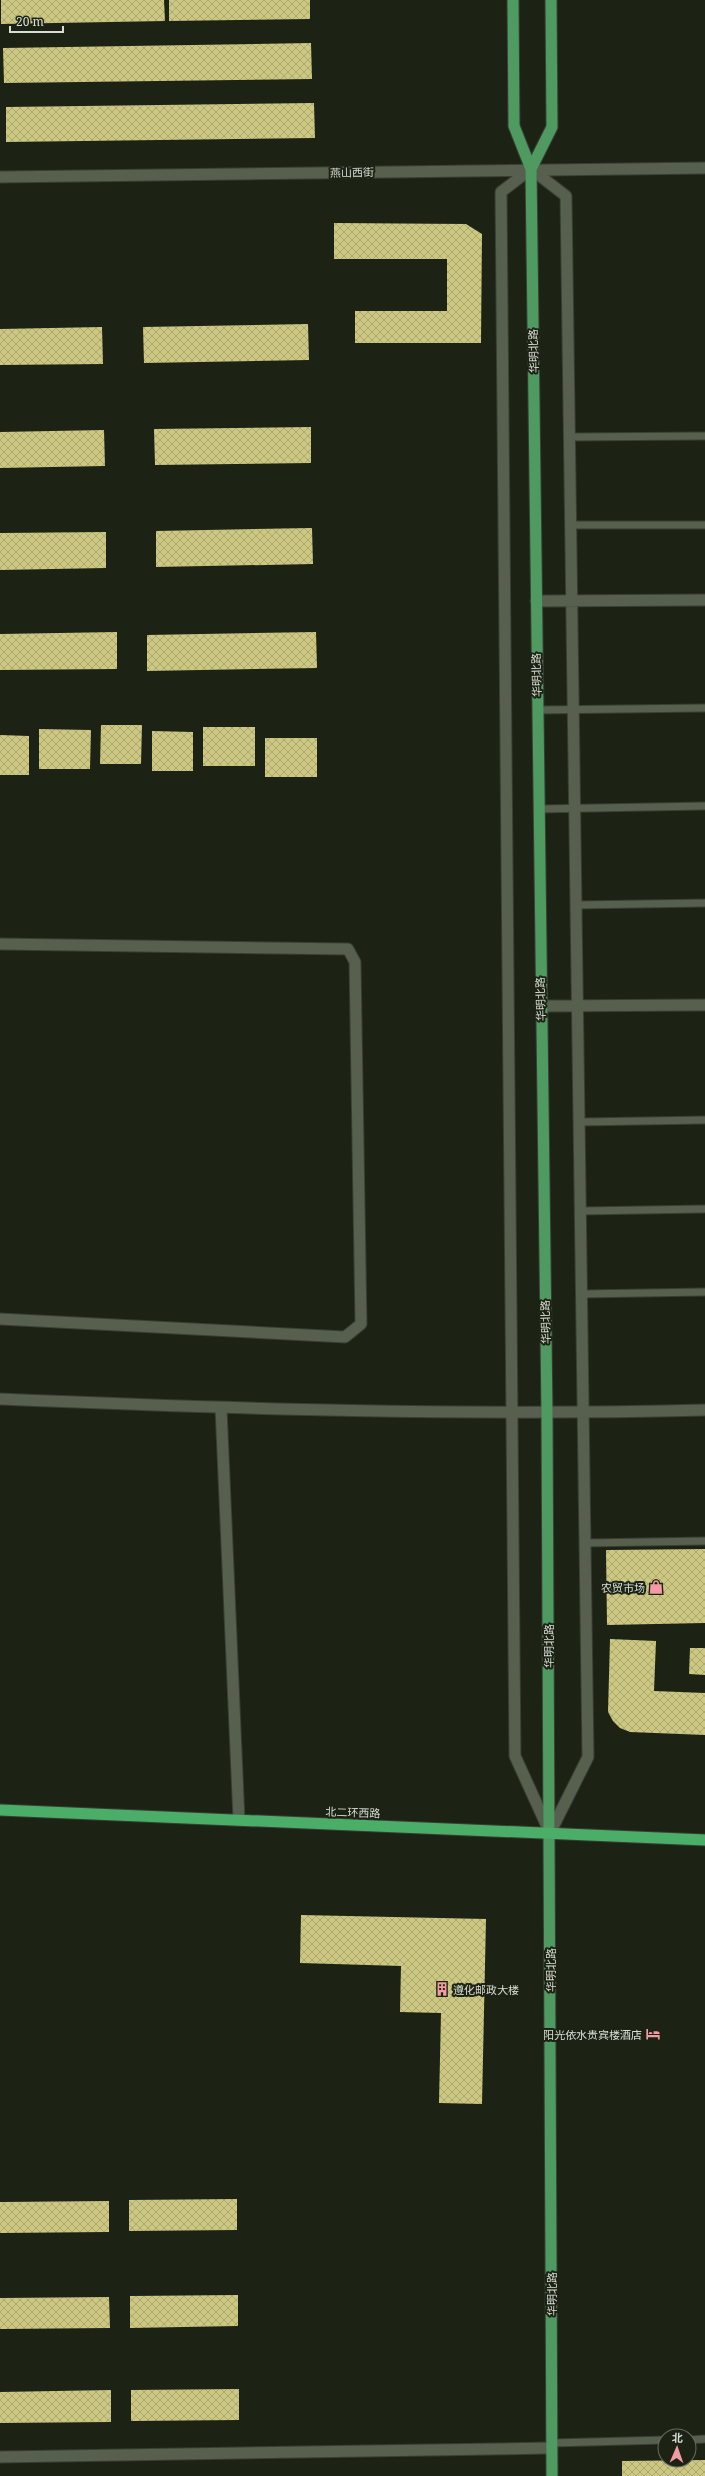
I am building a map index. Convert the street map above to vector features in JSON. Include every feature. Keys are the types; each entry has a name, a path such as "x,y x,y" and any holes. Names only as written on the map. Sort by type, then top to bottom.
{"highway":[{"name":"北二环西路","path":"0,1810 705,1840"}],"main road":[{"name":"华明北路","path":"513,0 514,126 531,169 540,1006 547,1414 552,2476"},
{"name":"华明北路","path":"531,169 552,127 551,0"}],"street":[{"name":"燕山西街","path":"0,177 531,169 705,168"},
{"path":"531,169 566,196 588,1757 550,1833 515,1756 501,192 531,169"},
{"path":"536,601 705,600"},
{"path":"0,944 348,949 355,962 361,1324 345,1337 0,1319"},
{"path":"540,1006 705,1005"},
{"path":"0,1399 222,1408 547,1414 705,1410"},
{"path":"222,1408 239,1820"},
{"path":"0,2457 551,2446"}],"lane":[{"path":"570,438 705,436"},
{"path":"571,525 705,525"},
{"path":"537,710 705,708"},
{"path":"538,809 705,806"},
{"path":"576,905 705,903"},
{"path":"579,1122 705,1120"},
{"path":"580,1211 705,1208"},
{"path":"581,1294 705,1292"},
{"path":"585,1543 705,1541"},
{"path":"551,2446 657,2440"}],"building":[{"path":"1,0 164,0 165,21 1,24"},
{"path":"169,0 310,0 310,19 169,21"},
{"path":"311,43 312,79 4,83 3,48"},
{"path":"314,103 315,138 6,142 6,107"},
{"path":"334,223 466,224 482,234 481,343 355,343 355,311 447,311 447,259 334,259"},
{"path":"308,324 309,360 144,363 143,327"},
{"path":"102,327 103,364 0,365 0,329"},
{"path":"311,427 311,463 155,465 154,429"},
{"path":"104,430 105,466 0,468 0,432"},
{"path":"312,528 313,564 156,567 156,531"},
{"path":"106,532 106,568 0,570 0,533"},
{"path":"117,632 117,669 0,670 0,634"},
{"path":"316,632 317,668 147,671 147,635"},
{"path":"101,725 142,725 141,764 100,764"},
{"path":"203,727 255,727 255,766 203,766"},
{"path":"39,729 91,730 90,769 39,769"},
{"path":"152,731 193,732 193,771 152,771"},
{"path":"0,735 29,736 29,775 0,775"},
{"path":"265,738 317,738 317,777 265,777"},
{"name":"农贸市场","path":"705,1549 705,1623 607,1625 606,1550"},
{"path":"610,1639 656,1641 654,1691 705,1693 705,1735 630,1732 620,1728 613,1721 608,1712"},
{"path":"690,1648 705,1648 705,1675 689,1674"},
{"name":"遵化邮政大楼","path":"301,1915 486,1919 482,2104 439,2103 441,2013 400,2012 401,1966 300,1963"},
{"path":"237,2199 237,2230 129,2231 129,2200"},
{"path":"109,2201 109,2232 0,2233 0,2202"},
{"path":"238,2295 238,2326 130,2328 130,2296"},
{"path":"109,2297 110,2328 0,2329 0,2298"},
{"path":"239,2389 239,2420 131,2421 131,2390"},
{"path":"111,2390 111,2422 0,2423 0,2392"},
{"path":"697,2460 705,2460 705,2476 622,2476 622,2461 657,2461 657,2468 697,2468"}],"place":[{"name":"农贸市场","path":"656,1587"},
{"name":"遵化邮政大楼","path":"442,1989"},
{"name":"阳光依水贵宾楼酒店","path":"653,2034"}]}
